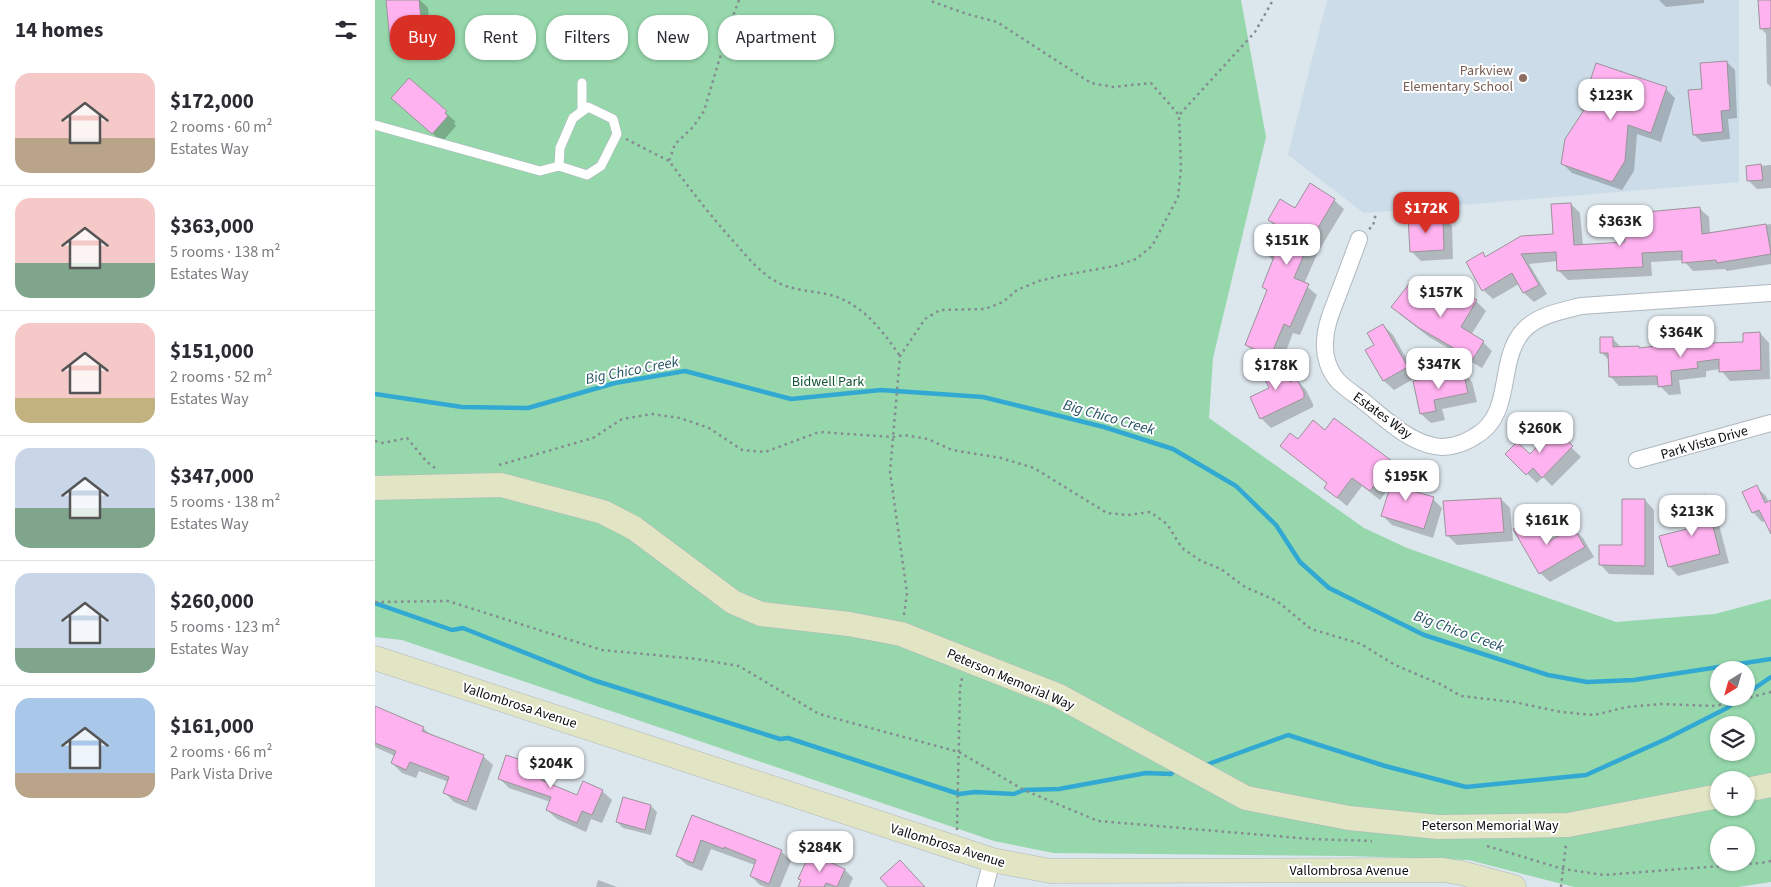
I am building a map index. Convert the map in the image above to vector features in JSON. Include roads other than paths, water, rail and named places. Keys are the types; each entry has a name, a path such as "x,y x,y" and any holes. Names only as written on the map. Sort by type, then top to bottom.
{"street":[{"name":"Estates Way","path":"1359,239 1328,322 1324,343 1328,364 1338,381 1399,430 1435,446 1454,446 1474,438 1486,430 1496,416 1503,394 1513,346 1523,331 1534,322 1547,316 1581,306 1771,293"},
{"name":"Park Vista Drive","path":"1637,460 1771,423"},
{"name":"Peterson Memorial Way","path":"375,488 501,485 603,512 634,528 733,602 761,614 849,624 901,634 1059,696 1246,798 1349,818 1439,827 1568,825 1710,798"},
{"name":"Vallombrosa Avenue","path":"375,658 992,860 1050,871 1443,870 1515,887"},
{"path":"1755,788 1771,785"},
{"path":"985,887 992,860"}],"lane":[{"path":"582,83 582,112"},
{"path":"375,124 541,171 559,166 587,175 601,166 617,134 613,119 588,107 573,118 560,148 559,166"}],"waterway":[{"name":"Big Chico Creek","path":"375,394 462,407 528,408 615,383 685,371 791,399 881,390 983,397 1104,427 1173,449 1236,486 1276,525 1300,562 1329,588 1424,635 1548,675 1587,682 1634,680 1771,659"},
{"path":"375,603 452,630 463,628 593,680 780,739 788,738 959,794 975,792 1014,794 1024,790 1059,789 1146,773 1171,774 1176,768"},
{"path":"1755,688 1771,677"},
{"path":"1203,766 1288,735 1385,766 1466,787 1586,775 1666,739 1730,706"}],"place":[{"name":"Parkview Elementary School","path":"1523,78"}],"park label":[{"name":"Bidwell Park","path":"828,381"}]}
